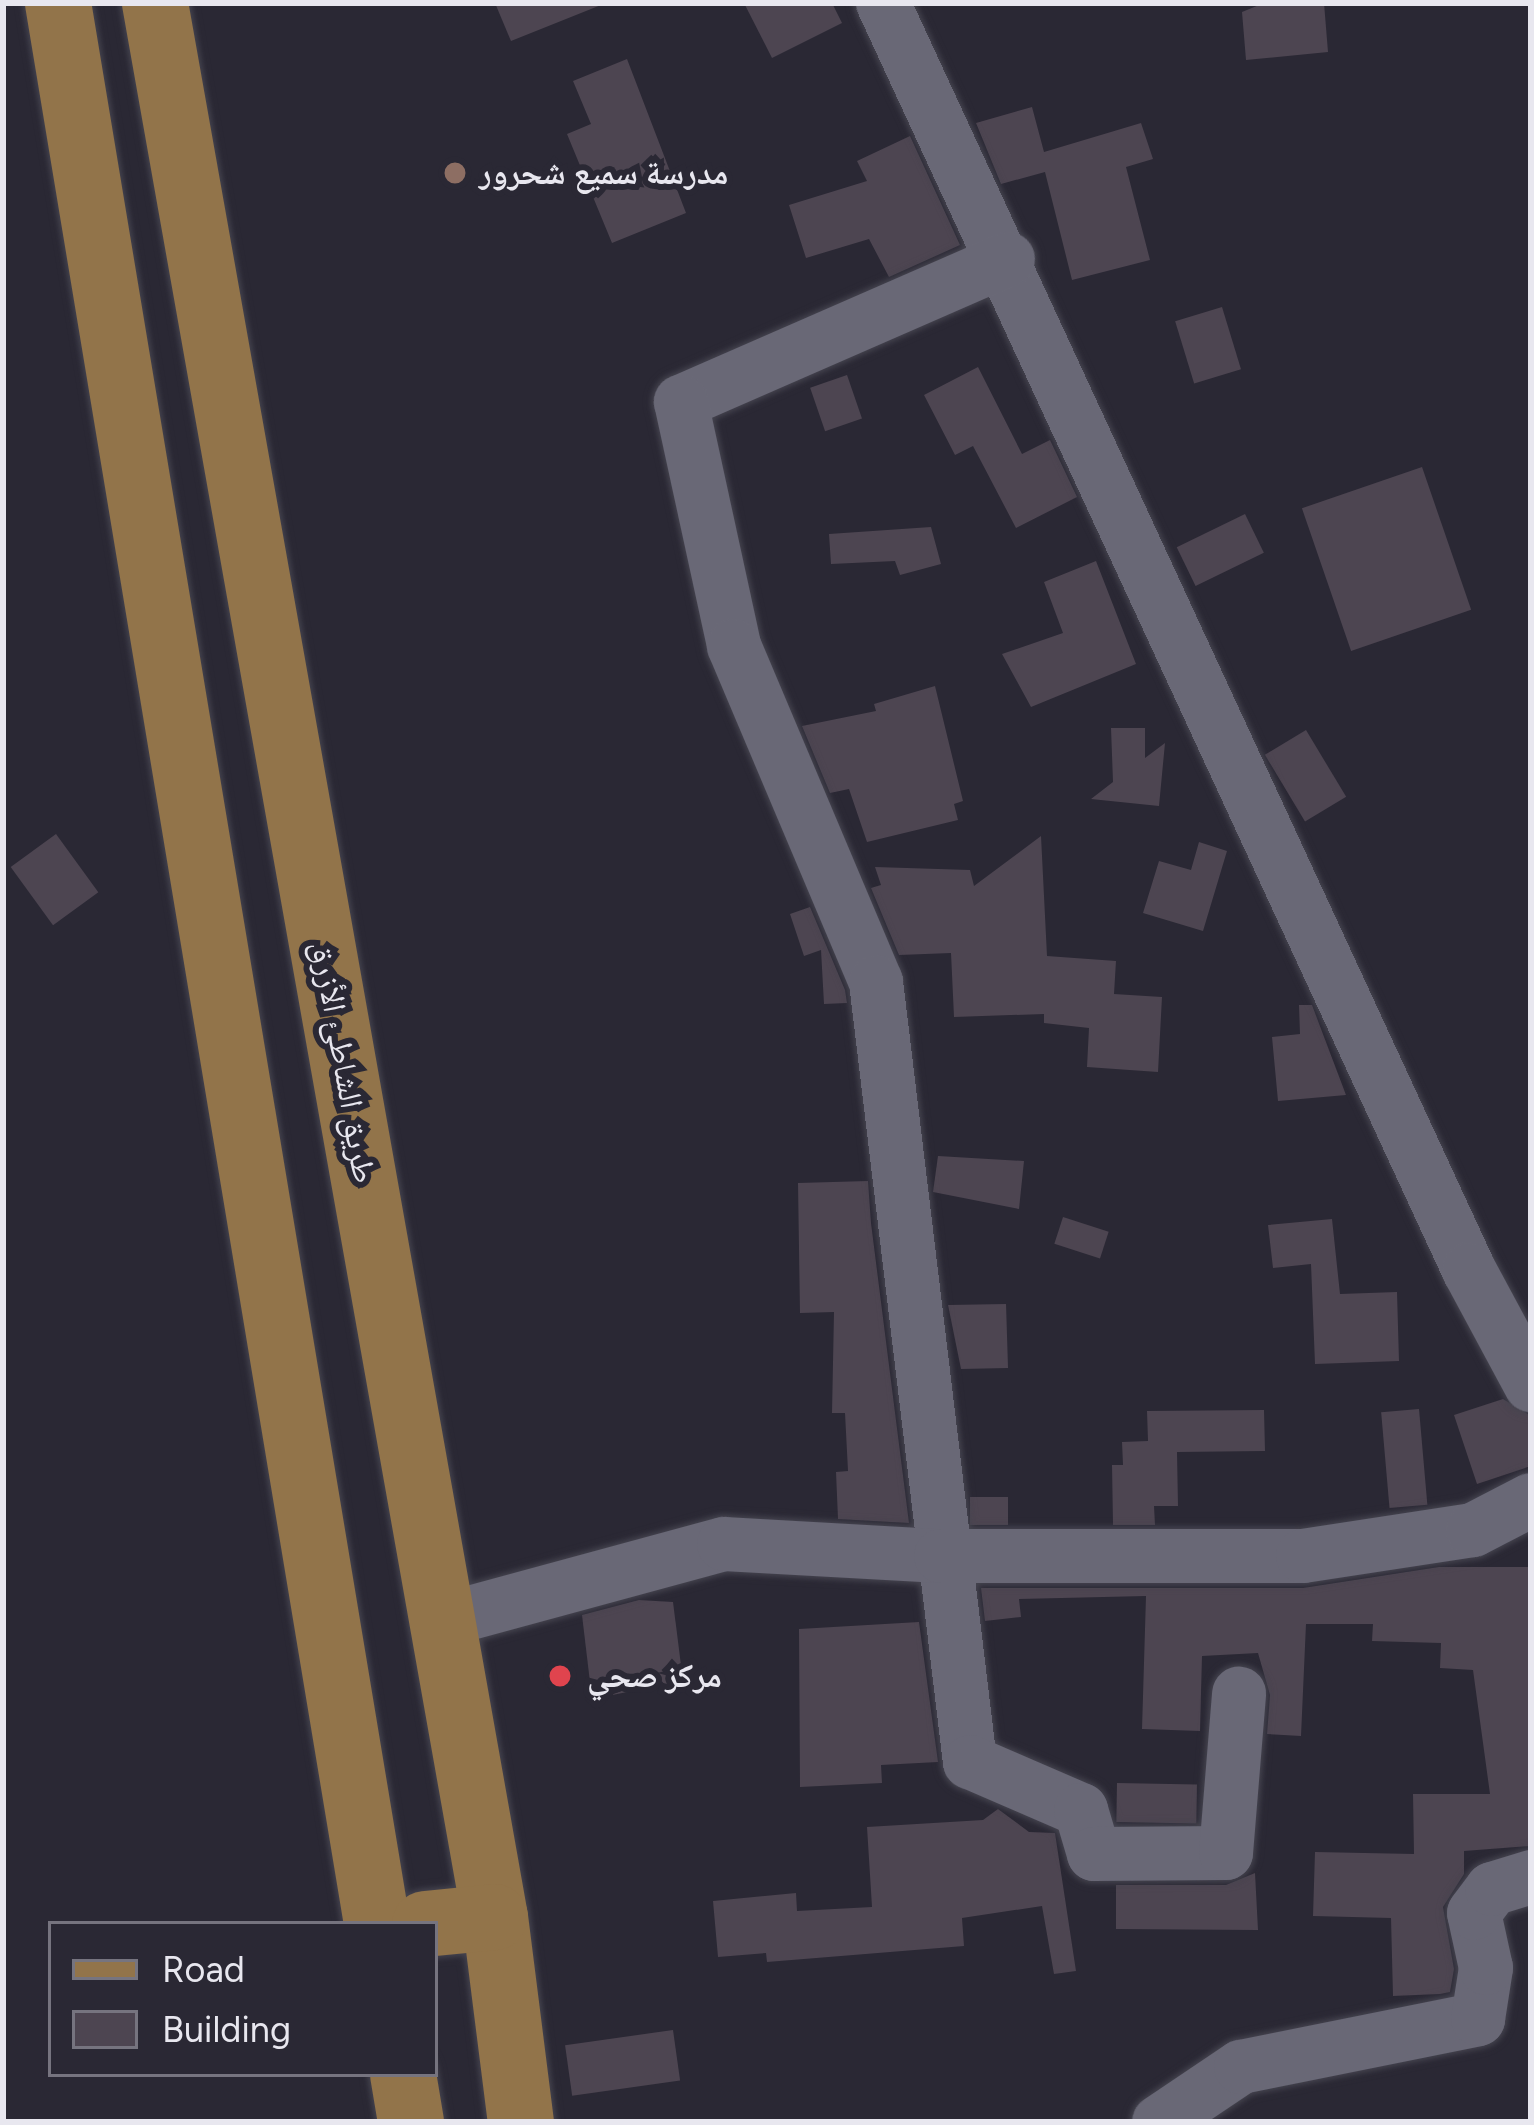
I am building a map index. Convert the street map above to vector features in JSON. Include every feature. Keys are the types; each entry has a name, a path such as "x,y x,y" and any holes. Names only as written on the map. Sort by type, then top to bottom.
{"main road":[{"path":"58,3 377,1921"},
{"name":"طريق الشاطئ الأزرق","path":"155,3 444,1620 495,1917 521,2122"},
{"path":"140,481 238,469"},
{"path":"438,1923 495,1917"},
{"path":"404,2077 411,2122"}],"street":[{"path":"883,3 1008,259 1468,1270 1531,1385"},
{"path":"1008,259 681,402 734,646 876,982 941,1556 970,1762 1081,1810 1094,1854 1226,1853 1239,1694"},
{"path":"444,1620 724,1544 941,1556 1303,1556 1473,1530 1531,1500"},
{"path":"1159,2122 1240,2067 1478,2019 1486,1968 1474,1913 1492,1889 1531,1877"}],"building":[{"path":"495,3 601,3 601,5 511,41"},
{"path":"744,3 832,3 842,23 772,58"},
{"path":"1264,3 1324,3 1328,52 1246,60 1242,12"},
{"path":"627,59 686,213 612,243 567,134 591,124 573,81"},
{"path":"1032,107 1044,152 1141,123 1153,159 1126,167 1150,260 1072,280 1045,172 1001,184 976,123"},
{"path":"910,136 960,245 889,277 869,239 806,258 789,205 867,181 857,161"},
{"path":"1222,307 1241,369 1194,383 1175,321"},
{"path":"978,367 1022,454 1050,440 1077,497 1016,528 973,446 955,455 924,395"},
{"path":"847,375 862,418 825,431 810,388"},
{"path":"1422,467 1471,610 1351,651 1302,508"},
{"path":"1245,514 1264,553 1196,586 1177,547"},
{"path":"931,527 941,564 900,575 895,561 831,564 829,534"},
{"path":"1096,561 1136,664 1031,707 1002,654 1063,633 1044,582"},
{"path":"935,686 963,801 954,804 958,820 867,842 849,789 830,793 802,726 876,711 874,704"},
{"path":"1111,728 1145,728 1145,758 1165,743 1159,806 1091,799 1113,782"},
{"path":"1306,730 1346,797 1305,822 1265,755"},
{"path":"56,834 98,892 53,925 11,867"},
{"path":"1041,836 1047,956 1116,961 1114,994 1162,997 1158,1072 1087,1067 1089,1028 1044,1023 1044,1014 954,1017 951,953 899,955 871,888 881,885 875,867 970,870 974,886"},
{"path":"1199,842 1227,851 1203,931 1143,913 1159,861 1191,870"},
{"path":"810,907 847,1003 824,1004 821,950 804,956 790,914"},
{"path":"1299,1005 1312,1005 1346,1095 1278,1101 1272,1037 1300,1034"},
{"path":"938,1156 1024,1161 1019,1209 933,1192"},
{"path":"868,1181 909,1523 838,1519 836,1472 848,1471 845,1413 832,1413 834,1312 800,1313 798,1183"},
{"path":"1063,1217 1109,1232 1100,1258 1054,1244"},
{"path":"1332,1219 1340,1294 1397,1292 1399,1361 1315,1364 1311,1264 1273,1268 1268,1225"},
{"path":"1006,1304 1008,1368 961,1369 948,1305"},
{"path":"1503,1399 1531,1416 1531,1466 1477,1484 1454,1415"},
{"path":"1419,1409 1427,1505 1390,1508 1381,1412"},
{"path":"1264,1410 1265,1451 1177,1452 1178,1506 1154,1506 1155,1525 1113,1525 1112,1465 1123,1465 1122,1442 1148,1441 1147,1411"},
{"path":"970,1497 1008,1497 1008,1525 970,1525"},
{"path":"1439,1567 1531,1567 1531,1846 1464,1851 1464,1874 1443,1907 1454,1969 1450,1992 1440,1994 1393,1996 1391,1918 1313,1916 1315,1852 1414,1854 1413,1794 1490,1794 1473,1670 1440,1668 1441,1643 1372,1641 1373,1624 1306,1624 1301,1736 1267,1734 1270,1695 1258,1653 1202,1656 1200,1731 1142,1729 1146,1596 1019,1599 1021,1617 985,1621 981,1588 1303,1588"},
{"path":"639,1600 673,1602 683,1681 592,1699 582,1615"},
{"path":"919,1622 938,1762 881,1765 882,1783 800,1787 799,1629"},
{"path":"1117,1783 1197,1784 1196,1823 1116,1822"},
{"path":"998,1809 1029,1832 1055,1833 1076,1971 1054,1974 1042,1906 962,1918 964,1946 767,1962 766,1953 718,1957 713,1901 796,1893 797,1911 872,1907 867,1827 983,1820"},
{"path":"1255,1873 1258,1930 1116,1929 1116,1885 1226,1885"},
{"path":"673,2030 680,2081 572,2096 565,2045"}],"place":[{"name":"مدرسة سميع شحرور","path":"455,173"},
{"name":"مركز صحي","path":"560,1676"}]}
